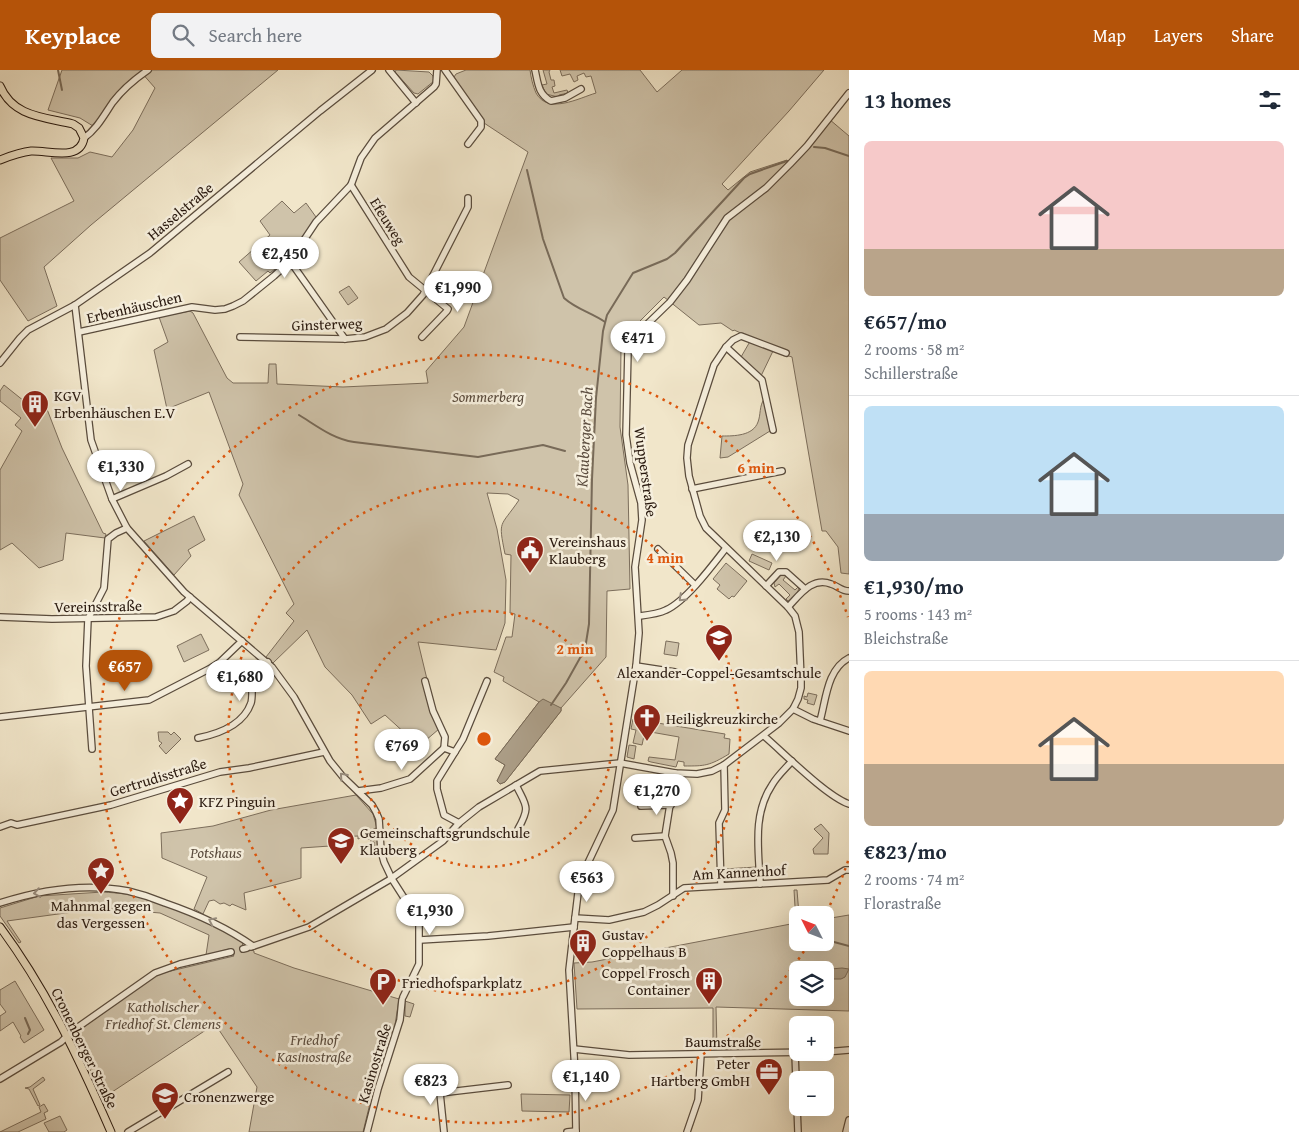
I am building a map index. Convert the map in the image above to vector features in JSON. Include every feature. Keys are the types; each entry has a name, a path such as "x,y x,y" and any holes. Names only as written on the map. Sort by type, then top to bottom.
{"main road":[{"path":"0,86 8,100 25,113 73,124 84,138 81,147 73,152 30,151 0,160"},
{"name":"Cronenberger Straße","path":"0,927 22,958 68,1036 111,1132"}],"street":[{"path":"84,138 94,131 114,100 130,83 148,70"},
{"name":"Hasselstraße","path":"0,363 28,330 75,305 150,253 372,70"},
{"path":"389,70 416,103"},
{"name":"Erbenhäuschen","path":"79,332 192,306 207,310 224,309 243,302 290,261 316,222 351,184 361,158 375,138 434,87 437,70"},
{"path":"445,70 481,120 481,128 468,144"},
{"path":"535,70 540,91 544,97 551,101 564,98 582,89"},
{"name":"Wupperstraße","path":"576,1132 575,1072 569,970 578,893 587,865 613,810 636,666 639,616 635,567 642,520 641,503 630,463 626,435 627,354 629,345 637,334 670,302 687,280 727,218 766,188 808,146 849,93"},
{"name":"Efeuweg","path":"351,184 406,273 426,290"},
{"name":"Ginsterweg","path":"240,337 345,339 366,337 386,329 413,307 426,290 468,207 468,198"},
{"path":"290,261 345,339"},
{"path":"422,337 448,308 426,290"},
{"name":"Kasinostraße","path":"75,305 91,440 112,499 127,528 172,580 270,664 294,698 324,752 343,777 372,805 379,819 382,856 392,879 416,916 419,924 419,964 403,999 400,1020 367,1132"},
{"path":"0,903 39,892 98,888 128,891 190,912 232,931 248,947 309,927 392,879 443,841 459,823 479,807 540,771 620,763 676,773 697,774 724,766 764,736 793,709 801,688 798,627 793,613 788,607 703,524 692,489 687,458 688,445 714,366 726,347 733,340 741,336 786,354"},
{"path":"726,347 762,380 773,430"},
{"path":"112,499 166,476 188,464"},
{"path":"692,489 782,471"},
{"path":"92,749 86,666 88,619 104,588 108,539 116,532 127,528"},
{"path":"639,616 654,614 668,609 680,600 726,548"},
{"path":"658,549 695,585"},
{"path":"766,586 779,572 786,572 805,589"},
{"path":"788,607 805,589 813,584 825,582 849,591"},
{"name":"Vereinsstraße","path":"0,617 88,619 156,617 174,611 190,597"},
{"path":"0,717 150,700 220,662 242,641"},
{"path":"820,721 834,671 842,662 849,658"},
{"path":"198,738 222,732 239,720 248,710 251,702 253,680 270,664"},
{"path":"636,666 675,672"},
{"path":"459,823 444,815 436,785 438,778 463,739 487,680"},
{"path":"358,791 381,788 410,779 444,748 445,737 433,711 425,681"},
{"path":"793,709 849,731"},
{"path":"764,736 834,796 849,804"},
{"path":"444,748 455,752"},
{"name":"Gertrudisstraße","path":"0,827 11,823 17,825 111,805 220,772 249,768 324,752"},
{"path":"760,884 758,838 760,811 772,784 792,761"},
{"path":"721,885 720,823 725,810 724,766"},
{"path":"673,896 673,863 666,836 676,773"},
{"path":"516,785 524,800 527,811 518,829"},
{"path":"641,806 671,804"},
{"path":"635,838 666,836"},
{"name":"Am Kannenhof","path":"575,918 609,920 644,912 684,888 828,880 845,870 849,870"},
{"path":"420,940 574,927"},
{"path":"0,1079 61,1042 155,972 231,952"},
{"name":"Baumstraße","path":"574,1049 629,1055 789,1053"},
{"path":"834,1051 849,1050"},
{"path":"687,1132 698,1100 701,1054"},
{"path":"795,1061 798,1132"},
{"path":"128,1132 228,1072"},
{"path":"443,1080 440,1092 444,1132"},
{"path":"433,1092 508,1085"},
{"path":"846,1132 849,1120"},
{"path":"567,1132 576,1132"}],"green space":[{"path":"62,70 278,70 91,225 44,267 57,306 28,321 0,280 0,238 74,201 51,158 78,158 90,152 112,157 133,130 155,88 141,72 119,90 93,126 80,118 48,110"},
{"path":"396,70 429,72 433,76 434,81 418,94 414,93 395,72"},
{"name":"Sommerberg","path":"466,70 530,70 536,93 541,100 556,104 573,101 596,93 591,76 586,77 584,73 577,76 578,80 574,82 570,74 562,76 560,70 640,70 657,92 682,70 824,70 722,184 728,190 750,172 787,160 790,164 829,119 849,136 849,574 841,573 838,547 826,531 822,531 792,357 773,351 761,376 741,357 752,338 733,331 721,323 699,325 664,297 627,334 621,348 620,427 628,485 630,589 607,591 606,657 561,708 561,711 505,782 500,784 497,781 505,765 495,759 539,702 503,681 504,677 494,672 506,637 512,637 515,614 510,613 511,555 505,554 501,529 504,520 519,500 508,494 487,493 497,529 506,580 505,623 496,650 418,642 439,729 419,746 385,715 371,724 352,695 325,667 307,630 273,663 266,657 294,621 286,613 294,604 239,495 243,484 209,392 167,409 154,350 168,342 159,317 190,311 193,313 227,378 233,383 268,383 269,364 276,364 277,384 343,387 428,383 426,371 464,327 528,152 481,121 452,80 456,74"},
{"path":"543,70 550,70 551,80 554,80 555,86 552,87 554,93 567,90 568,93 558,97 546,94 542,85 547,84"},
{"path":"282,201 294,213 306,203 316,217 290,257 270,273 268,271 256,281 239,262 270,235 260,221"},
{"path":"349,286 358,298 348,305 339,292"},
{"path":"4,385 34,409 39,401 45,404 62,448 103,533 106,534 105,538 66,533 63,560 39,568 12,543 0,550 0,470 22,431 15,425 21,418 0,401 0,391"},
{"path":"764,399 771,428 770,431 728,457 720,458 722,436 748,433 756,427"},
{"path":"194,516 205,540 188,550 191,556 174,575 144,541"},
{"path":"752,554 772,563 769,570 749,561"},
{"path":"726,563 747,581 734,597 732,596 729,599 717,589 720,585 713,579"},
{"path":"781,575 786,576 783,580 795,590 798,587 799,589 794,598 788,601 786,599 790,595 779,584 775,587 774,583"},
{"path":"201,634 209,650 184,662 177,646"},
{"path":"666,641 679,643 677,656 664,654"},
{"path":"808,693 817,695 814,705 807,703 808,700 804,699 804,696 807,697"},
{"path":"633,719 725,734 724,738 730,739 729,754 712,763 697,766 684,766 684,762 678,761 676,767 648,761 649,757 675,760 679,737 645,731 642,745 633,743 636,730 631,729"},
{"path":"158,732 168,732 171,735 174,732 181,739 166,754 159,746 162,743 159,741"},
{"path":"629,745 636,746 634,759 627,757"},
{"name":"Potshaus","path":"356,795 373,814 377,828 373,829 374,832 378,832 378,847 375,848 374,842 371,842 371,840 363,837 358,839 358,836 338,837 337,842 330,843 330,846 301,848 301,878 244,893 246,910 232,904 230,906 224,903 220,904 214,900 209,901 203,914 194,909 207,877 162,858 161,833 213,826 271,810"},
{"path":"821,824 829,833 828,854 814,854 813,849 823,838 814,829"},
{"path":"756,867 757,881 725,882 724,869"},
{"path":"794,890 797,890 798,906 795,906"},
{"name":"Friedhof Kasinostraße","path":"103,892 145,898 170,906 221,929 243,943 242,946 254,951 254,953 294,968 399,999 395,1025 373,1091 363,1132 249,1132 257,1087 215,1024 103,1098 74,1034 158,974 234,956 229,949 206,955 209,935 160,913 102,908 7,921 21,942 19,943 0,916 0,908 39,896"},
{"path":"849,915 849,1011 716,1007 717,1049 713,1049 713,1008 577,1009 574,963 592,962 789,924 789,951 834,951 834,918"},
{"path":"15,981 44,1030 24,1043 13,1022 0,1031 0,1016 6,1012 0,1004 0,990"},
{"path":"405,1001 414,1004 410,1017 405,1016"},
{"path":"43,1077 45,1080 33,1089 40,1105 38,1106 29,1089 25,1088 30,1087"},
{"path":"521,1094 570,1095 569,1112 522,1111"},
{"path":"44,1104 48,1111 44,1113 46,1119 18,1132 0,1132 41,1112 39,1107"},
{"path":"60,1116 67,1130 64,1132 49,1132 44,1123"}],"shaded area":[{"path":"543,699 561,708 561,711 505,782 500,784 497,781 505,765 495,759"},
{"path":"834,969 849,969 845,977 834,979"}],"waterway":[{"path":"58,70 62,90"},
{"path":"814,147 825,148 849,156"},
{"name":"Klauberger Bach","path":"551,705 585,649 589,624 596,398 603,331 607,315 633,273 667,259 675,253 744,178 750,174 787,161"},
{"path":"527,170 543,239 564,298 605,322"},
{"path":"299,415 332,435 354,442 478,457 543,445 565,451"},
{"path":"834,942 849,946"},
{"path":"25,1018 30,1030 28,1034"}],"place":[{"name":"KGV Erbenhäuschen E.V","path":"35,428"},
{"name":"Vereinshaus Klauberg","path":"530,574"},
{"name":"Alexander-Coppel-Gesamtschule","path":"719,662"},
{"name":"Heiligkreuzkirche","path":"647,742"},
{"name":"KFZ Pinguin","path":"180,825"},
{"name":"Gemeinschaftsgrundschule Klauberg","path":"341,865"},
{"name":"Mahnmal gegen das Vergessen","path":"101,895"},
{"name":"Gustav Coppelhaus B","path":"583,967"},
{"name":"Coppel Frosch Container","path":"709,1005"},
{"name":"Friedhofsparkplatz","path":"383,1006"},
{"name":"Peter Hartberg GmbH","path":"769,1096"},
{"name":"Cronenzwerge","path":"165,1120"}],"park label":[{"name":"Katholischer Friedhof St. Clemens","path":"163,1014"}]}
